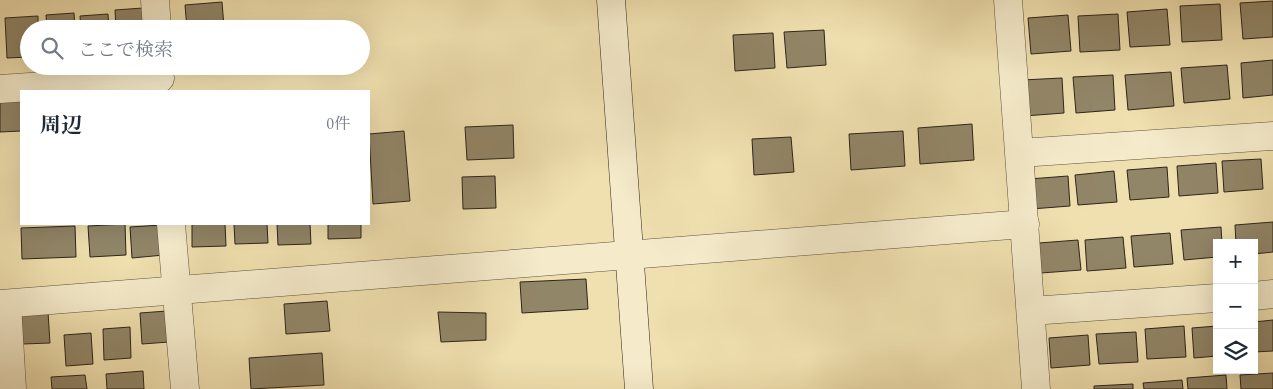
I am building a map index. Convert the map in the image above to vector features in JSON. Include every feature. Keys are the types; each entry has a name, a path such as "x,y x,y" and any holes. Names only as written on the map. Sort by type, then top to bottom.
{"street":[{"path":"155,0 156,20"},
{"path":"611,0 639,389"},
{"path":"1012,0 1008,0 1036,389"},
{"path":"0,89 160,78"},
{"path":"1020,153 1273,136"},
{"path":"12,389 3,304 629,257 1025,224"},
{"path":"171,225 185,389"},
{"path":"1258,296 1273,294"},
{"path":"1031,311 1213,298"}],"building":[{"path":"1273,1 1273,37 1243,39 1240,3"},
{"path":"222,2 223,20 186,20 185,5"},
{"path":"1220,4 1222,40 1182,42 1180,6"},
{"path":"143,8 144,20 116,20 115,10"},
{"path":"1167,9 1170,45 1130,47 1127,12"},
{"path":"74,13 74,20 46,20 46,15"},
{"path":"108,14 108,20 80,20 80,16"},
{"path":"1118,14 1120,50 1080,52 1078,16"},
{"path":"1068,15 1071,51 1031,54 1028,18"},
{"path":"38,16 38,20 20,20 20,57 7,58 5,18"},
{"path":"824,30 826,65 787,68 784,32"},
{"path":"773,33 775,68 735,71 733,35"},
{"path":"1273,60 1273,95 1243,98 1241,63"},
{"path":"1227,65 1230,99 1184,103 1181,68"},
{"path":"1171,72 1174,106 1128,110 1125,75"},
{"path":"1113,75 1115,110 1076,113 1073,77"},
{"path":"1062,78 1064,113 1024,116 1022,80"},
{"path":"20,99 20,131 0,132 0,100"},
{"path":"972,124 974,160 920,164 918,128"},
{"path":"513,125 514,158 467,160 465,127"},
{"path":"404,131 410,201 373,204 370,134"},
{"path":"903,131 905,166 851,170 849,134"},
{"path":"791,137 794,172 754,175 752,139"},
{"path":"1261,159 1263,189 1224,192 1222,161"},
{"path":"1216,163 1218,193 1179,196 1177,166"},
{"path":"1167,167 1169,197 1130,200 1127,170"},
{"path":"1114,171 1117,202 1078,205 1075,175"},
{"path":"495,176 496,208 463,209 462,177"},
{"path":"1068,176 1070,206 1031,209 1029,179"},
{"path":"1273,222 1273,252 1258,254 1258,239 1236,239 1235,225"},
{"path":"125,225 126,255 90,257 88,226"},
{"path":"161,225 164,255 132,258 130,227"},
{"path":"192,225 225,225 226,246 192,247"},
{"path":"234,225 267,225 268,243 235,244"},
{"path":"277,225 310,225 311,244 278,245"},
{"path":"328,225 361,225 361,238 328,239"},
{"path":"75,226 76,257 22,259 21,228"},
{"path":"1221,227 1222,239 1213,239 1213,257 1184,260 1181,230"},
{"path":"1170,233 1173,264 1134,267 1131,236"},
{"path":"1123,237 1126,268 1087,271 1085,240"},
{"path":"1078,240 1081,270 1041,273 1039,243"},
{"path":"586,279 588,309 522,313 520,282"},
{"path":"327,301 330,331 286,334 284,304"},
{"path":"167,311 169,342 142,344 140,313"},
{"path":"48,312 50,343 23,344 21,313"},
{"path":"438,312 486,313 486,340 441,342"},
{"path":"1273,320 1273,351 1258,352 1258,322"},
{"path":"1184,326 1186,357 1147,359 1145,329"},
{"path":"1213,326 1213,356 1194,358 1192,328"},
{"path":"130,327 131,358 104,360 103,329"},
{"path":"1136,332 1138,362 1099,364 1096,334"},
{"path":"91,333 93,364 66,366 64,335"},
{"path":"1088,335 1090,365 1051,368 1049,338"},
{"path":"322,353 324,385 251,389 249,358"},
{"path":"143,371 144,389 107,389 106,374"},
{"path":"1273,373 1273,389 1241,389 1240,375"},
{"path":"85,375 87,389 52,389 51,377"},
{"path":"1226,375 1227,389 1188,389 1187,378"},
{"path":"1182,380 1183,389 1144,389 1143,383"},
{"path":"1133,384 1133,389 1094,389 1094,386"}]}
